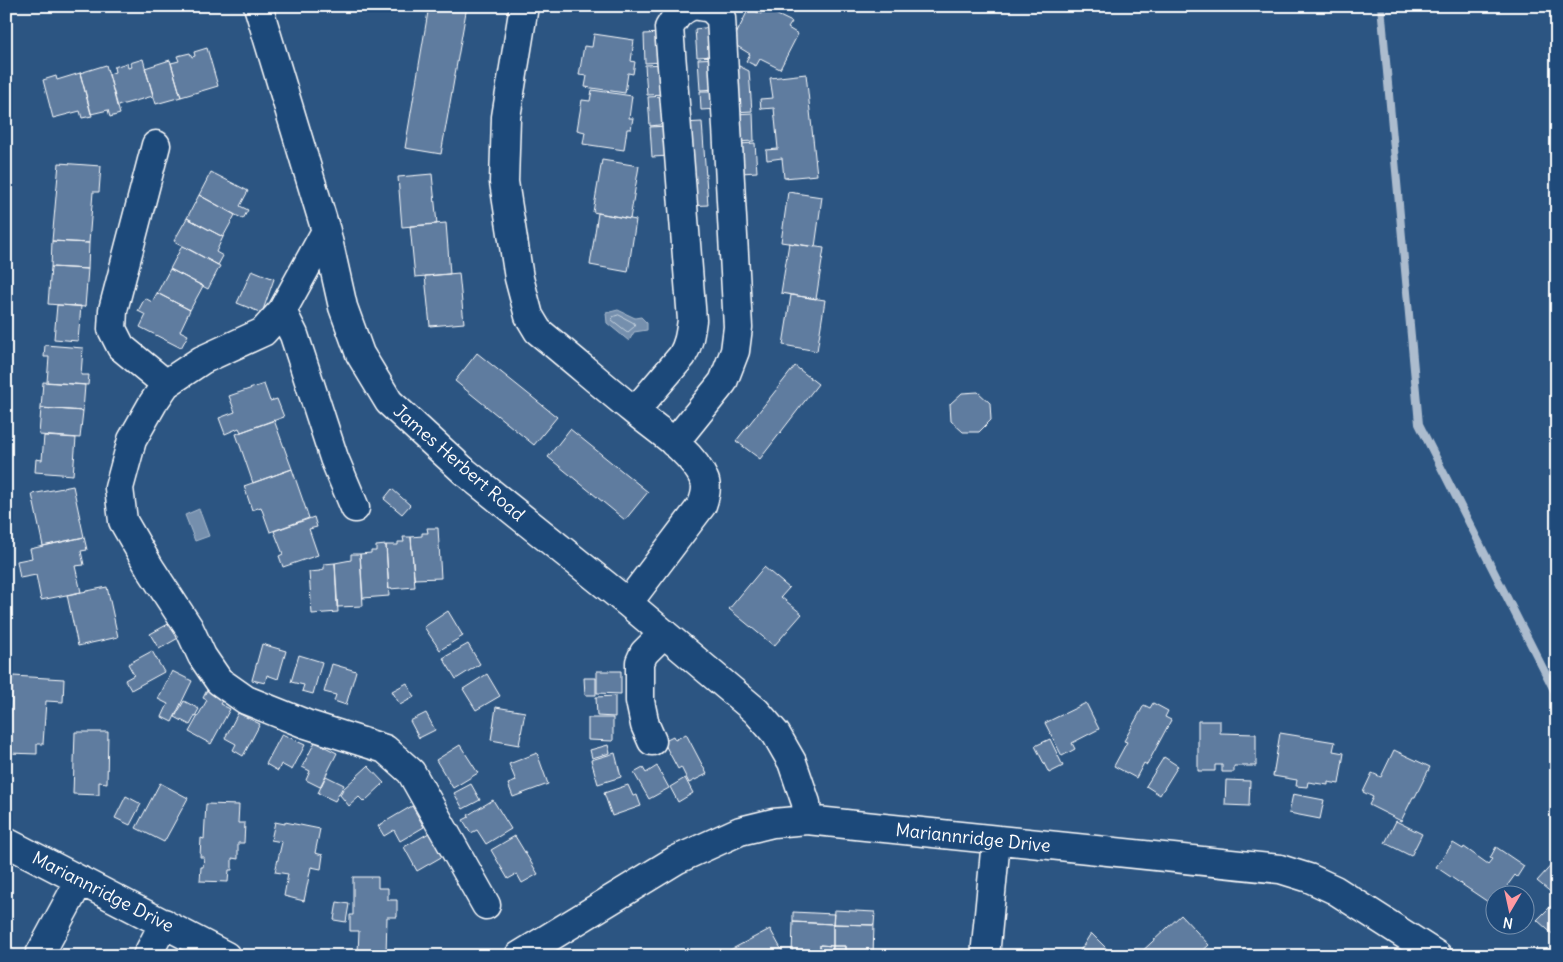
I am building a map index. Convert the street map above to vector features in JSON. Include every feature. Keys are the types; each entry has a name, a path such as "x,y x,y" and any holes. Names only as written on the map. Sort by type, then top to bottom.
{"street":[{"name":"James Herbert Road","path":"258,6 326,231 343,307 360,354 389,402 465,472 628,603 756,711 776,734 792,762 806,803 807,820"},
{"path":"524,6 506,117 504,182 519,278 530,316 538,331 634,412 674,442 690,458 705,480 706,493 702,505 628,603"},
{"path":"634,412 682,356 688,346 690,336 692,320 669,28 676,16 683,9 691,6"},
{"path":"674,442 723,382 735,351 738,327 721,18 711,8 700,6"},
{"path":"156,145 113,310 112,329 121,347 166,384"},
{"path":"326,231 282,311 263,332 202,360 166,384 132,440 119,488 122,513 124,521 150,568 189,628 202,656 219,682 246,700 306,724 385,749 411,772 486,904"},
{"path":"282,311 294,335 334,458 355,508"},
{"path":"652,741 645,725 640,701 640,662 644,653 664,633"},
{"name":"Mariannridge Drive","path":"519,956 676,860 740,831 773,823 807,820 1280,869 1310,878 1335,890 1360,904 1438,956"},
{"path":"985,956 996,841"},
{"name":"Mariannridge Drive","path":"6,842 226,956"},
{"path":"39,956 80,880"},
{"path":"147,956 164,923"}],"water":[{"path":"618,310 635,318 641,317 647,323 647,330 634,332 629,341 607,323 606,313"},
{"path":"199,509 209,536 195,541 185,515"}],"building":[{"path":"429,6 467,6 441,154 405,148"},
{"path":"749,8 761,14 763,8 792,22 788,28 798,34 780,69 760,59 756,66 746,61 750,54 732,43"},
{"path":"713,27 715,56 697,57 695,29"},
{"path":"661,33 663,62 645,63 644,34"},
{"path":"594,34 634,40 631,61 635,62 633,74 628,73 625,93 585,87 587,76 579,75 584,46 592,47"},
{"path":"207,48 218,86 181,97 171,63 179,61 177,56 190,53 192,57 195,56 194,52"},
{"path":"715,58 717,89 700,90 698,59"},
{"path":"143,59 153,96 117,106 109,74 115,72 114,67 127,63 128,68 132,67 130,63"},
{"path":"170,60 181,97 156,104 145,68"},
{"path":"731,62 749,71 752,111 735,112"},
{"path":"664,64 666,94 647,95 645,65"},
{"path":"106,65 120,114 110,117 108,110 91,114 80,73"},
{"path":"80,73 92,116 82,118 80,111 53,118 43,80 56,76 57,80"},
{"path":"806,74 817,175 784,178 782,158 767,160 766,150 778,149 774,108 761,109 760,99 773,98 770,78"},
{"path":"592,90 632,96 629,118 633,118 631,129 627,129 624,150 583,144 585,132 577,130 582,100 590,101"},
{"path":"700,91 717,91 718,109 701,110"},
{"path":"665,96 668,124 650,126 648,97"},
{"path":"753,113 754,141 737,142 735,114"},
{"path":"702,122 708,205 689,206 683,123"},
{"path":"667,126 670,156 652,157 650,127"},
{"path":"755,143 757,172 741,173 739,144"},
{"path":"602,160 639,166 630,219 593,212"},
{"path":"59,163 101,166 99,192 93,192 89,243 52,241"},
{"path":"211,172 248,191 240,206 248,210 243,219 199,195"},
{"path":"432,174 437,224 402,227 398,177"},
{"path":"788,192 822,197 815,247 781,242"},
{"path":"199,195 235,215 223,237 187,218"},
{"path":"598,213 636,220 628,272 590,265"},
{"path":"187,218 223,237 216,252 223,256 218,265 174,241"},
{"path":"446,223 450,274 415,277 410,226"},
{"path":"52,241 89,243 88,269 51,267"},
{"path":"789,243 824,248 816,299 781,293"},
{"path":"182,246 220,266 208,289 170,269"},
{"path":"51,267 88,269 85,307 48,304"},
{"path":"170,269 203,286 190,310 157,293"},
{"path":"252,270 274,279 262,313 237,303"},
{"path":"459,273 464,323 430,326 425,276"},
{"path":"157,293 190,310 180,331 188,335 181,348 140,327 146,315 138,311 145,298 152,302"},
{"path":"791,295 825,300 817,351 783,345"},
{"path":"57,305 81,306 78,341 54,339"},
{"path":"45,345 83,348 81,375 89,375 88,385 47,382 49,357 44,357"},
{"path":"477,353 557,417 534,445 455,381"},
{"path":"795,366 818,384 760,459 736,441"},
{"path":"43,382 85,385 83,411 41,408"},
{"path":"264,384 270,401 277,399 284,417 241,432 239,428 225,434 219,418 235,412 229,396"},
{"path":"978,392 990,403 991,420 979,432 963,432 951,421 950,404 962,393"},
{"path":"41,408 83,411 80,438 39,435"},
{"path":"274,420 292,469 253,483 236,434"},
{"path":"570,429 648,492 625,520 548,457"},
{"path":"44,436 76,438 73,475 35,472 36,459 42,460"},
{"path":"292,469 309,518 270,532 261,507 252,510 244,486"},
{"path":"73,486 84,537 43,546 32,494"},
{"path":"392,489 410,505 402,514 384,499"},
{"path":"314,517 317,527 309,529 318,555 283,567 279,556 283,554 274,531"},
{"path":"427,528 438,528 441,578 414,579 411,537 422,536 422,533 428,533"},
{"path":"84,537 87,550 81,551 84,565 75,566 81,592 41,600 36,575 20,578 17,561 32,558 30,549"},
{"path":"403,537 411,537 415,587 389,589 386,545 398,545 398,542 404,542"},
{"path":"386,545 389,596 363,598 360,554 371,553 371,551 376,551 376,546"},
{"path":"351,554 360,554 363,606 337,607 335,563 351,560"},
{"path":"335,563 338,612 312,614 309,572 324,569 324,564"},
{"path":"764,567 789,588 781,597 802,614 774,646 729,609"},
{"path":"107,587 118,637 78,646 67,595"},
{"path":"448,611 463,636 440,650 424,627"},
{"path":"172,622 180,637 159,649 150,634"},
{"path":"262,644 286,651 278,679 267,675 265,683 252,680"},
{"path":"468,644 480,664 456,679 443,658"},
{"path":"152,651 164,672 131,690 125,680 134,675 128,664"},
{"path":"299,655 322,662 313,694 302,691 304,685 291,682"},
{"path":"332,664 356,671 346,705 334,701 336,695 324,692"},
{"path":"172,671 192,681 172,722 162,717 168,704 158,699"},
{"path":"597,671 621,671 621,694 597,693"},
{"path":"487,674 500,696 476,710 463,689"},
{"path":"13,676 64,679 63,702 46,701 43,744 37,744 37,754 9,753 10,743 6,743 6,717 10,717"},
{"path":"584,678 596,678 596,695 585,695"},
{"path":"407,683 414,697 400,705 392,691"},
{"path":"207,690 223,699 220,704 230,709 211,744 189,732 207,700 203,698"},
{"path":"615,696 615,717 597,716 596,697"},
{"path":"184,701 199,709 190,725 175,717"},
{"path":"1086,703 1099,729 1072,743 1075,749 1062,756 1045,723"},
{"path":"1153,703 1168,711 1165,717 1171,720 1147,765 1144,763 1136,778 1114,766 1127,742 1124,741 1144,705 1150,708"},
{"path":"496,707 525,712 519,745 491,740"},
{"path":"238,713 260,724 243,756 233,750 236,744 225,738"},
{"path":"426,713 435,730 419,738 410,721"},
{"path":"588,718 613,718 613,741 588,740"},
{"path":"1198,721 1220,721 1220,733 1256,734 1256,766 1234,766 1234,772 1222,772 1222,765 1215,765 1215,771 1198,771"},
{"path":"75,732 108,732 107,783 99,782 99,795 73,794"},
{"path":"1280,733 1335,742 1333,751 1344,753 1339,784 1328,782 1328,785 1308,782 1307,787 1296,786 1297,780 1273,776"},
{"path":"282,734 305,745 292,770 281,764 278,771 266,764"},
{"path":"686,734 707,774 689,783 681,767 678,769 663,741 673,736 675,740"},
{"path":"1050,739 1063,766 1049,773 1035,746"},
{"path":"315,742 337,753 320,787 306,780 310,771 302,767"},
{"path":"460,745 478,773 453,788 436,760"},
{"path":"608,745 610,753 592,758 590,750"},
{"path":"1394,750 1430,767 1401,821 1369,805 1373,797 1363,792 1372,773 1381,777"},
{"path":"537,753 548,784 513,797 508,784 516,781 509,764"},
{"path":"615,753 621,777 598,784 591,760"},
{"path":"1164,757 1178,766 1160,795 1146,786"},
{"path":"368,766 384,783 364,802 359,797 349,806 340,795 343,789"},
{"path":"657,766 669,788 649,799 634,773 643,768 646,773"},
{"path":"326,776 344,785 335,801 318,793"},
{"path":"685,778 693,793 678,802 670,787"},
{"path":"1226,780 1250,781 1249,806 1225,805"},
{"path":"160,783 188,798 164,842 136,828"},
{"path":"471,784 480,800 463,809 454,793"},
{"path":"628,785 633,796 637,795 641,806 612,816 604,793"},
{"path":"1293,794 1324,800 1320,819 1289,813"},
{"path":"126,796 141,804 130,825 115,818"},
{"path":"493,800 511,829 486,844 477,830 471,833 463,820"},
{"path":"206,804 239,805 238,823 245,823 244,843 238,843 238,859 232,858 232,870 229,870 228,882 200,881 204,857 200,857 201,838 204,839"},
{"path":"412,806 424,827 400,841 394,830 384,836 378,826"},
{"path":"1396,821 1422,834 1411,856 1385,843"},
{"path":"275,822 285,824 285,822 320,829 315,853 323,855 321,869 311,867 304,901 284,896 288,874 275,872 282,842 271,840"},
{"path":"429,833 443,856 417,871 404,847"},
{"path":"515,836 538,874 522,883 517,874 508,879 491,850"},
{"path":"1453,843 1463,849 1464,847 1488,864 1496,847 1524,866 1517,877 1515,875 1508,884 1486,884 1486,901 1436,867"},
{"path":"1556,860 1557,890 1553,894 1537,881"},
{"path":"353,877 378,877 378,888 388,888 388,900 397,900 397,917 387,917 386,954 358,953 359,931 350,931 350,915 353,915"},
{"path":"1557,900 1557,938 1537,920"},
{"path":"337,902 349,904 346,922 334,920"},
{"path":"834,910 875,912 874,925 833,924"},
{"path":"793,912 834,914 833,924 793,922"},
{"path":"1181,915 1209,945 1197,956 1137,956"},
{"path":"793,922 833,924 833,946 820,945 820,956 792,955"},
{"path":"833,924 874,925 873,956 845,956 845,946 833,946"},
{"path":"770,929 785,956 719,956"},
{"path":"1091,933 1114,956 1077,956"},
{"path":"820,945 833,946 832,956 820,956"},
{"path":"833,946 845,946 845,956 832,956"}],"waterway":[{"path":"1381,6 1419,424 1557,696"}]}
